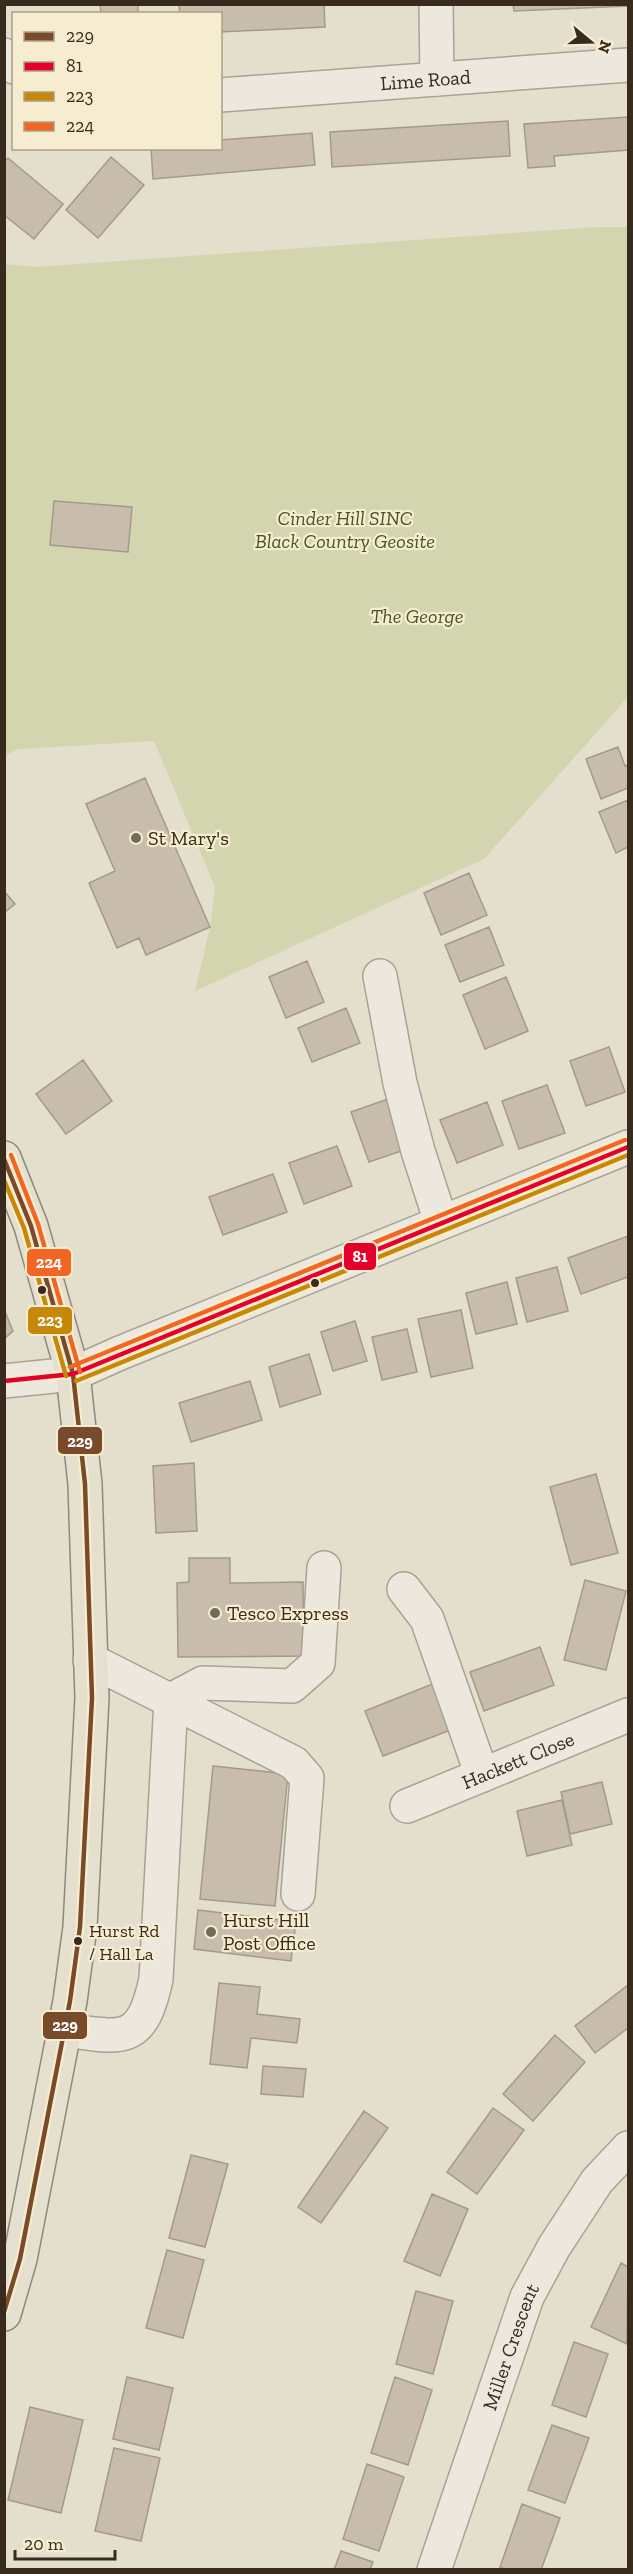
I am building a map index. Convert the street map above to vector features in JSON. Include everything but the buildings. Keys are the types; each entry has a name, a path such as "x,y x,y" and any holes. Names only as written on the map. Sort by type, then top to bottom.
{"main road":[{"path":"4,1158 31,1226 73,1374 85,1484 92,1698 80,1928 65,2030 12,2258 4,2314"}],"street":[{"path":"436,4 437,79"},
{"name":"Lime Road","path":"222,95 628,66"},
{"path":"380,976 400,1083 417,1151 441,1222"},
{"path":"4,1381 73,1374 628,1147"},
{"path":"171,1700 203,1683 292,1686 318,1663 324,1568"},
{"path":"404,1588 427,1618 482,1775"},
{"path":"90,1660 294,1763 307,1778 298,1894"},
{"path":"65,2030 110,2036 129,2034 142,2020 152,1997 156,1979 171,1700"},
{"name":"Hackett Close","path":"407,1806 628,1715"},
{"name":"Miller Crescent","path":"434,2570 527,2297 554,2247 597,2181 628,2148"}],"green space":[{"name":"The George","path":"596,227 628,227 628,697 484,859 195,991 210,927 215,887 154,741 18,749 5,756 4,264 36,267"}],"transit line":[{"name":"224","path":"70,1367 625,1140"},
{"name":"81","path":"4,1381 73,1374 628,1147"},
{"name":"224","path":"11,1155 38,1224 80,1372"},
{"name":"223","path":"76,1381 628,1155"},
{"name":"229","path":"4,1159 31,1226 73,1374 85,1484 92,1698 80,1927 70,2001 20,2259 4,2312"},
{"name":"223","path":"4,1180 24,1228 66,1376"}],"place":[{"name":"St Mary's","path":"136,838"},
{"name":"Tesco Express","path":"215,1613"},
{"name":"Hurst Hill Post Office","path":"211,1932"},
{"name":"Hurst Rd / Hall La","path":"78,1941"}],"park label":[{"name":"Cinder Hill SINC Black Country Geosite","path":"345,530"}]}
